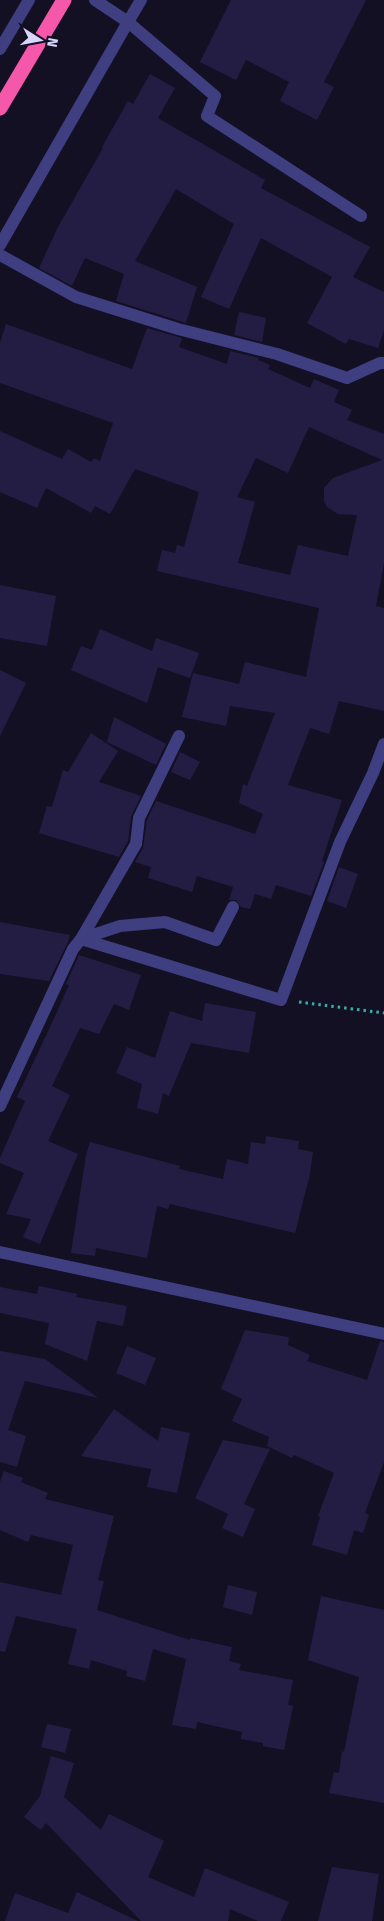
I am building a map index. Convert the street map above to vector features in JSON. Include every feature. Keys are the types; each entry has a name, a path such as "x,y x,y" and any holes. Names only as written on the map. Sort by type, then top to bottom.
{"highway":[{"path":"0,108 64,0"}],"street":[{"path":"0,49 29,0"},
{"path":"95,0 128,22 215,96 207,116 361,216"},
{"path":"0,245 141,0"},
{"path":"0,255 76,297 178,328 277,354 347,378 380,363 384,363"},
{"path":"0,1106 73,949 81,939 136,844 140,818 179,736"},
{"path":"81,939 281,1000 340,842 373,773 384,744"},
{"path":"81,939 120,926 165,922 216,940 233,907"},
{"path":"0,1252 384,1334"}],"path":[{"path":"281,1000 384,1013"}],"building":[{"path":"231,0 366,0 324,82 334,87 317,120 280,101 289,82 246,60 236,80 200,62"},
{"path":"150,74 175,88 158,118 265,180 261,188 370,247 353,277 384,292 384,330 378,348 349,339 346,344 307,323 332,277 261,238 229,309 201,297 234,224 176,189 135,261 197,287 186,323 116,301 124,274 85,258 72,286 39,268 58,227 128,101 133,104"},
{"path":"239,312 266,318 262,342 234,335"},
{"path":"6,324 132,369 147,328 182,338 179,347 227,364 230,351 259,358 258,360 270,365 268,369 310,388 314,379 339,390 334,402 352,410 347,420 384,434 384,563 376,606 384,608 384,711 339,701 329,734 310,728 288,785 342,800 322,861 324,862 311,896 276,885 271,899 255,894 250,909 241,907 236,900 229,900 233,887 197,876 192,892 148,878 151,867 135,862 143,848 147,820 156,801 255,834 263,814 239,803 243,784 247,786 275,713 230,706 226,726 182,717 193,673 239,684 245,662 306,677 319,608 157,571 162,550 175,553 177,545 184,547 199,492 135,469 110,514 95,506 91,513 46,488 37,508 0,492 0,431 62,459 68,449 91,462 94,458 100,461 113,423 0,383 0,343","holes":["309,427 382,460 333,478 324,488 324,501 327,507 338,514 357,515 348,556 298,545 290,575 238,563 255,502 237,497 256,458 288,473"]},
{"path":"0,585 56,596 47,646 0,638"},
{"path":"100,629 152,651 156,638 199,653 190,678 158,667 147,703 71,670 81,646 92,650"},
{"path":"0,670 26,683 0,736"},
{"path":"114,717 166,744 156,765 107,742"},
{"path":"91,733 118,751 99,782 141,796 131,817 128,841 119,857 39,833 47,806 52,807 63,770 68,772"},
{"path":"180,752 200,762 190,780 171,772"},
{"path":"339,867 358,874 346,908 327,901"},
{"path":"0,922 70,935 49,981 0,974"},
{"path":"79,955 141,975 129,1010 114,1004 99,1034 80,1028 52,1086 70,1095 48,1141 78,1154 40,1244 23,1237 31,1219 6,1214 24,1173 0,1163 0,1158 25,1101 17,1097 69,985 66,984"},
{"path":"205,1003 256,1012 249,1053 191,1043 169,1096 163,1093 158,1114 137,1108 142,1084 116,1073 127,1047 155,1058 170,1011 202,1021"},
{"path":"266,1136 299,1141 298,1149 313,1152 310,1174 295,1233 170,1204 168,1209 157,1206 147,1258 96,1248 95,1256 71,1253 86,1155 90,1142 180,1166 179,1169 223,1179 227,1159 248,1164 251,1142 265,1144"},
{"path":"39,1286 77,1294 76,1297 127,1306 123,1326 97,1321 87,1361 45,1344 49,1323 0,1313 0,1287 37,1294"},
{"path":"245,1330 289,1337 288,1345 310,1355 307,1361 367,1380 380,1341 384,1342 384,1462 365,1513 369,1515 363,1533 354,1530 347,1555 312,1545 320,1517 318,1516 334,1473 294,1455 292,1458 267,1446 269,1437 232,1421 242,1399 221,1389"},
{"path":"127,1346 156,1358 145,1385 116,1373"},
{"path":"0,1351 45,1359 98,1398 25,1381 8,1430 26,1436 17,1467 0,1462"},
{"path":"114,1409 158,1441 161,1427 190,1433 177,1493 147,1487 151,1469 81,1456"},
{"path":"223,1440 270,1449 244,1504 255,1509 243,1537 222,1528 228,1514 195,1498"},
{"path":"4,1471 23,1478 21,1482 48,1493 45,1499 114,1516 98,1580 104,1581 97,1610 190,1640 190,1638 232,1647 229,1661 241,1664 239,1670 293,1680 288,1705 293,1706 284,1750 263,1746 263,1743 241,1739 242,1732 197,1722 196,1729 172,1725 186,1659 153,1649 145,1681 126,1676 127,1671 91,1660 89,1669 68,1664 77,1629 16,1616 5,1652 0,1651 0,1582 61,1595 73,1545 31,1535 28,1542 0,1530 0,1482"},
{"path":"228,1585 257,1592 252,1615 223,1607"},
{"path":"321,1596 384,1610 384,1803 329,1793 334,1772 339,1773 342,1751 344,1752 359,1677 308,1660"},
{"path":"47,1724 71,1729 65,1753 41,1747"},
{"path":"51,1756 74,1763 64,1797 101,1830 109,1814 164,1841 148,1877 194,1897 205,1868 289,1902 281,1921 258,1921 230,1909 228,1921 141,1921 46,1823 41,1830 24,1817 40,1796"},
{"path":"332,1867 379,1874 372,1921 318,1921"},
{"path":"77,1892 138,1921 5,1921 15,1893 68,1913"}]}
